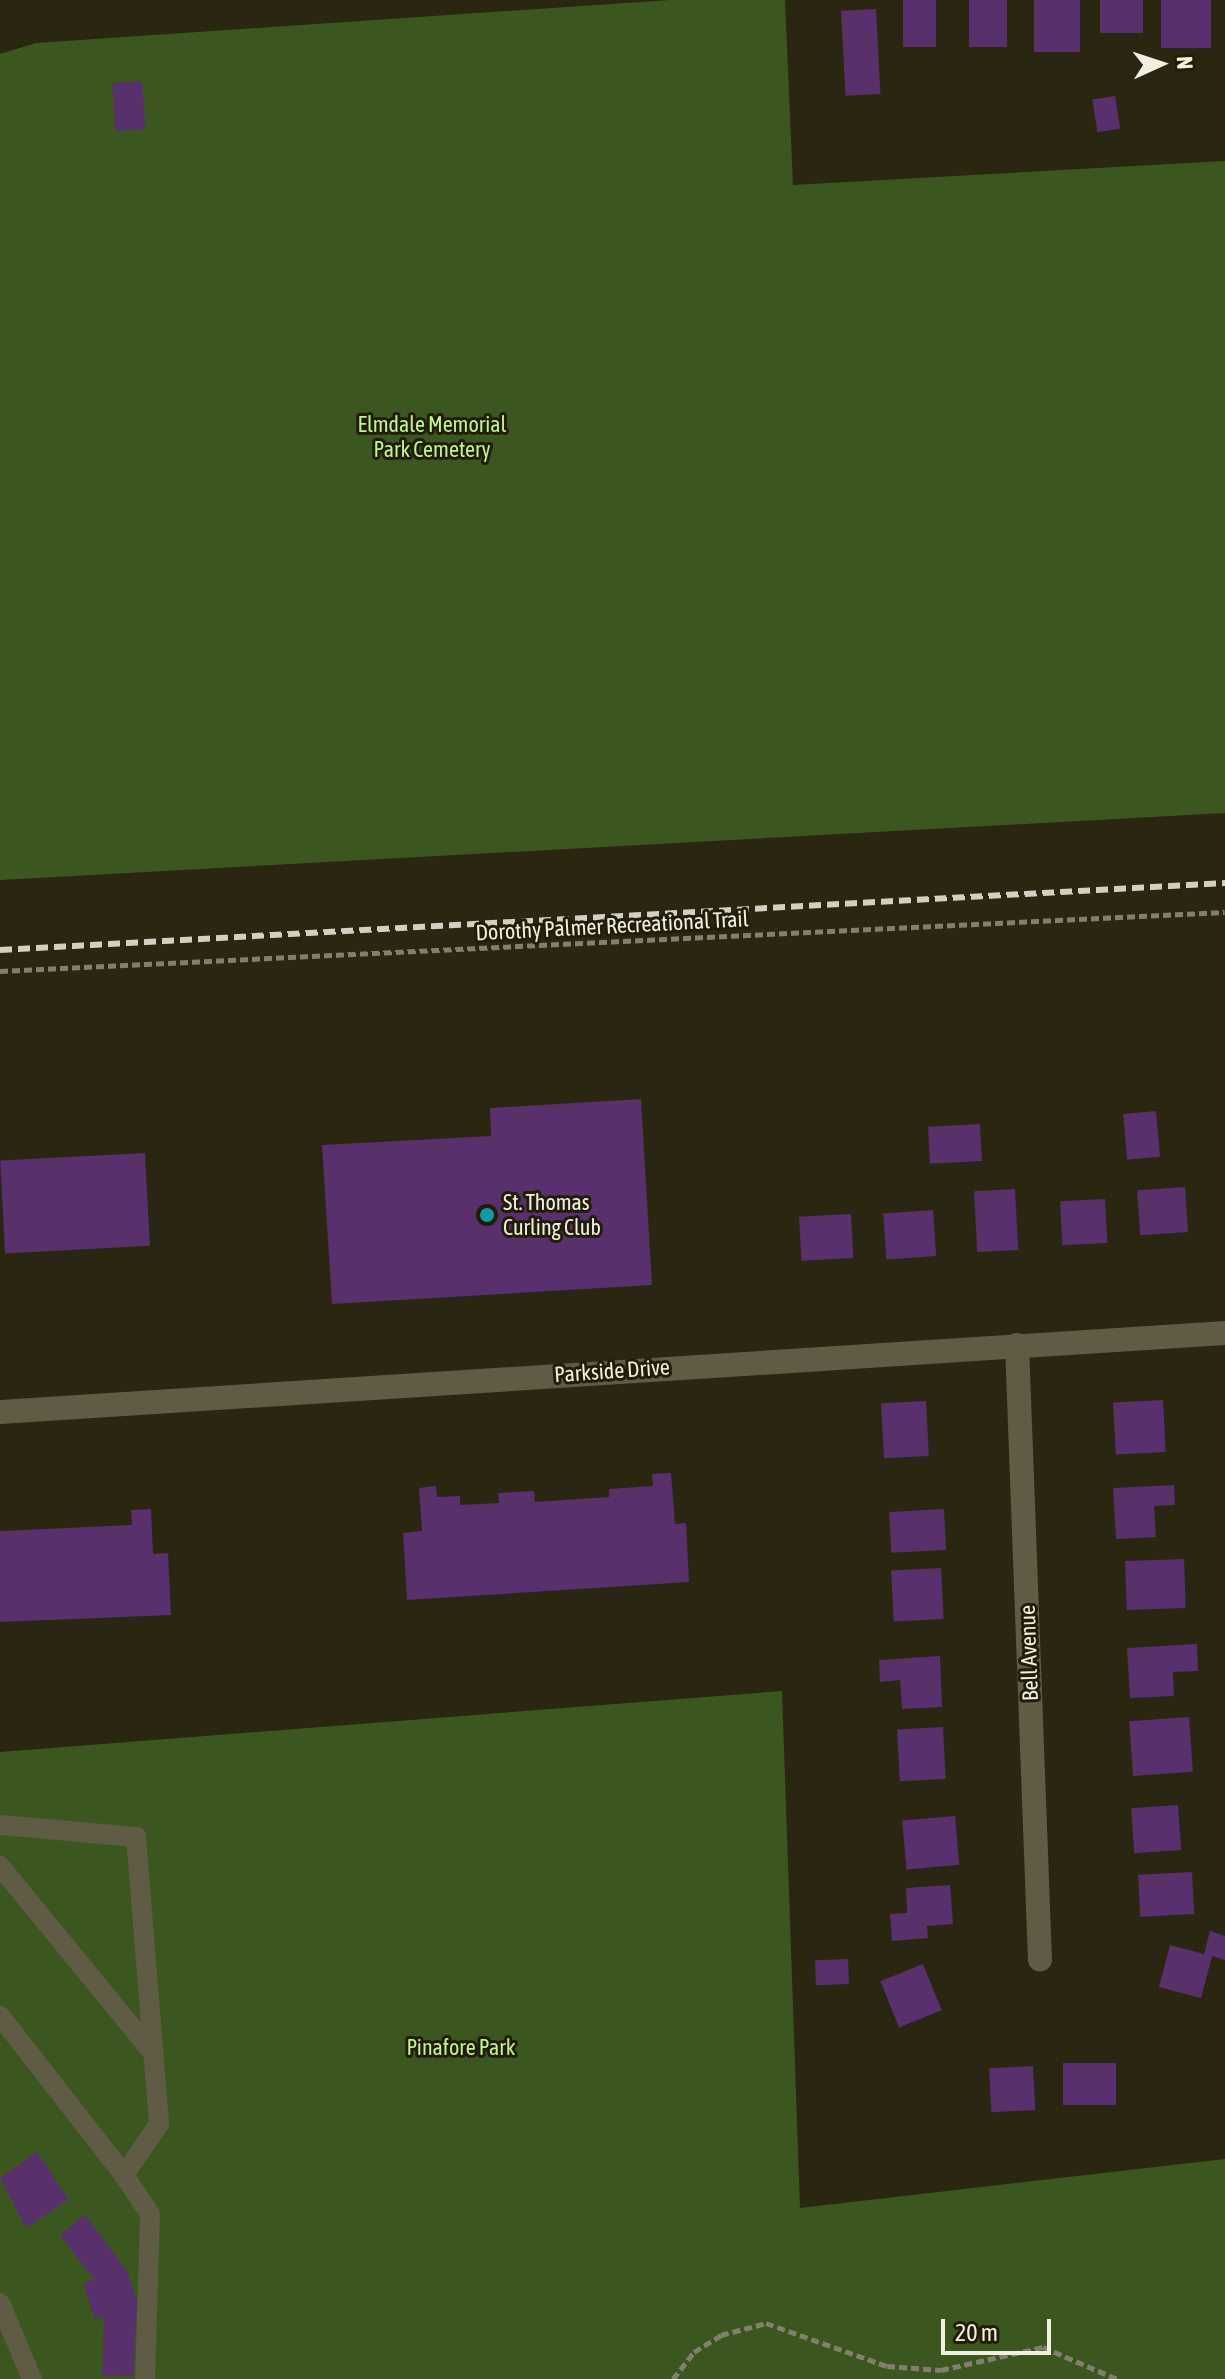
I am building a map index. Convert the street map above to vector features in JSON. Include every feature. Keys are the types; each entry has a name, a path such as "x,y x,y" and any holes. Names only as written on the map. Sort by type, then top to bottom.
{"street":[{"name":"Parkside Drive","path":"0,1412 1225,1333"},
{"name":"Bell Avenue","path":"1017,1345 1040,1960"}],"lane":[{"path":"0,1825 136,1837 159,2124 124,2175"},
{"path":"0,1866 152,2052"},
{"path":"0,2016 124,2175 150,2214 145,2379"},
{"path":"0,2303 32,2379"}],"path":[{"name":"Dorothy Palmer Recreational Trail","path":"0,971 1225,912"},
{"path":"673,2379 694,2352 721,2335 766,2323 887,2366 941,2370 1043,2347 1117,2379"}],"green space":[{"name":"Elmdale Memorial Park Cemetery","path":"670,0 785,0 793,185 1225,161 1225,813 0,880 0,54 36,43"},
{"name":"Pinafore Park","path":"782,1691 800,2208 1225,2159 1225,2379 0,2379 0,1752"}],"building":[{"path":"903,0 936,0 936,47 903,47"},
{"path":"969,0 1007,0 1007,47 969,47"},
{"path":"1034,0 1080,0 1080,52 1034,52"},
{"path":"1100,0 1143,0 1143,33 1100,33"},
{"path":"1161,0 1211,0 1211,48 1161,48"},
{"path":"876,9 880,94 845,96 841,11"},
{"path":"142,81 145,129 115,131 112,83"},
{"path":"1115,96 1120,129 1097,132 1092,100"},
{"name":"St. Thomas Curling Club","path":"641,1099 652,1285 332,1304 322,1145 491,1136 490,1108"},
{"path":"1156,1111 1160,1157 1127,1160 1123,1114"},
{"path":"980,1124 982,1161 930,1164 928,1127"},
{"path":"145,1153 150,1246 5,1253 0,1161"},
{"path":"1185,1187 1188,1232 1140,1235 1137,1190"},
{"path":"1015,1189 1018,1250 977,1252 974,1191"},
{"path":"1105,1199 1107,1243 1062,1245 1060,1201"},
{"path":"933,1210 936,1256 886,1259 883,1213"},
{"path":"851,1214 853,1258 801,1261 799,1217"},
{"path":"1163,1400 1166,1452 1116,1455 1113,1403"},
{"path":"926,1401 929,1456 884,1458 881,1403"},
{"path":"671,1473 675,1524 686,1523 689,1582 407,1600 403,1533 422,1531 419,1488 436,1486 437,1497 460,1496 460,1505 499,1503 498,1493 534,1491 535,1502 609,1497 609,1489 653,1486 652,1474"},
{"path":"1174,1485 1175,1505 1154,1506 1156,1537 1116,1539 1113,1488"},
{"path":"151,1509 153,1554 168,1553 171,1615 0,1622 0,1531 132,1525 131,1510"},
{"path":"944,1509 946,1550 891,1553 889,1512"},
{"path":"1184,1559 1186,1608 1127,1610 1125,1561"},
{"path":"941,1568 944,1619 894,1622 891,1571"},
{"path":"1197,1644 1198,1671 1173,1672 1174,1696 1130,1698 1127,1648"},
{"path":"940,1656 942,1707 902,1709 900,1680 880,1682 879,1660"},
{"path":"1189,1717 1193,1772 1133,1776 1129,1721"},
{"path":"943,1727 946,1779 900,1781 897,1729"},
{"path":"1178,1805 1181,1850 1134,1853 1131,1808"},
{"path":"955,1816 959,1865 906,1869 902,1821"},
{"path":"1192,1872 1194,1914 1140,1917 1138,1875"},
{"path":"950,1885 953,1924 927,1926 928,1938 892,1941 890,1914 907,1913 906,1888"},
{"path":"1210,1931 1225,1936 1225,1960 1212,1956 1201,1998 1159,1987 1170,1945 1204,1954"},
{"path":"848,1959 849,1984 816,1985 815,1960"},
{"path":"923,1964 942,2010 899,2028 880,1981"},
{"path":"1063,2063 1116,2063 1116,2105 1063,2105"},
{"path":"1033,2066 1035,2110 991,2112 989,2068"},
{"path":"37,2152 68,2199 26,2228 0,2178"},
{"path":"85,2215 127,2271 137,2301 133,2376 102,2375 104,2316 95,2319 83,2284 94,2279 60,2235"}],"railway":[{"path":"0,950 1225,883"}],"place":[{"name":"St. Thomas Curling Club","path":"487,1215"}]}
